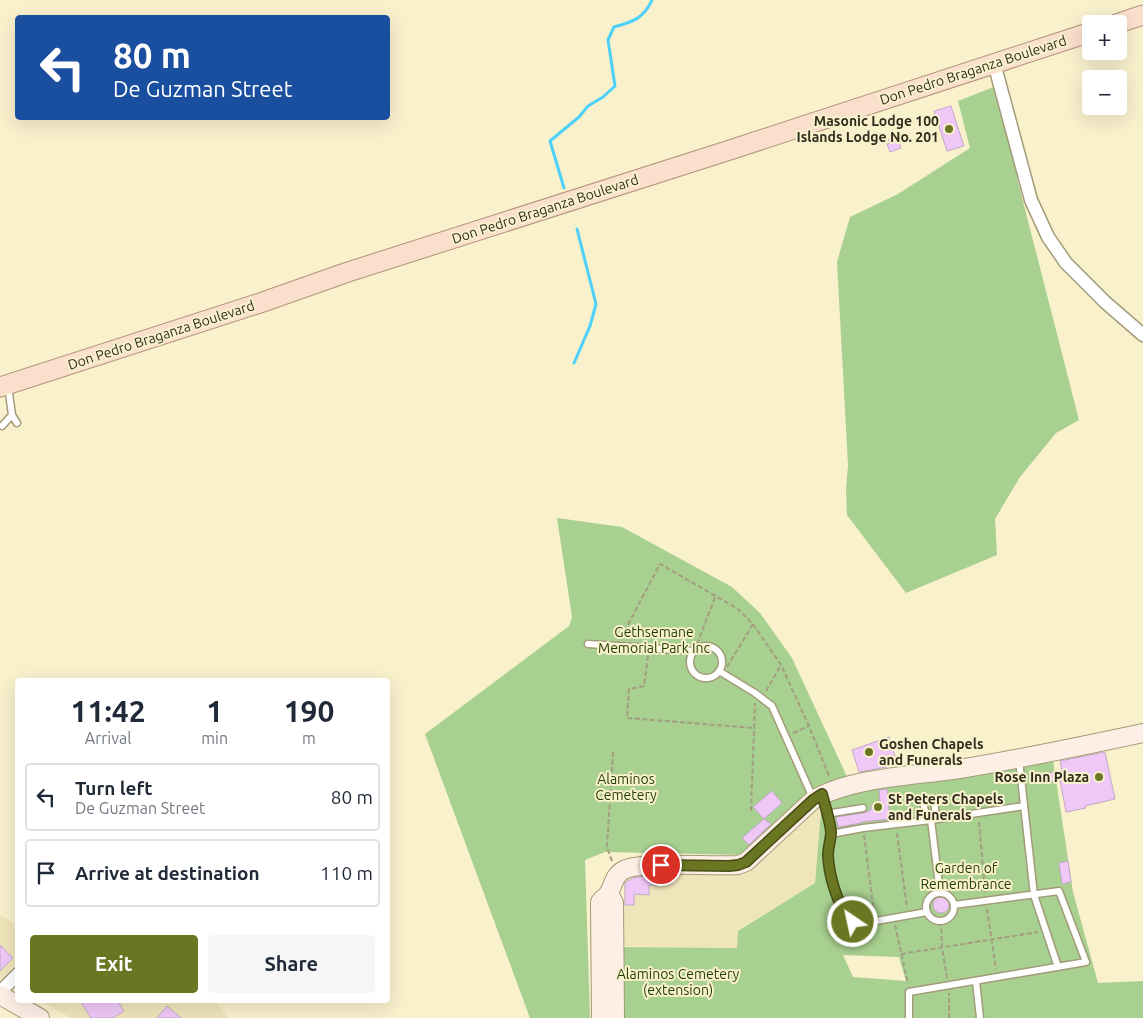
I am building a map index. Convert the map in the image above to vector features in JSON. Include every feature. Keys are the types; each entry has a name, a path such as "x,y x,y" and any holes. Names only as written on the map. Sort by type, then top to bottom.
{"main road":[{"path":"1127,20 1143,15"},
{"name":"Don Pedro Braganza Boulevard","path":"4,386 260,303 348,272 1082,35"}],"street":[{"path":"994,63 1031,200 1048,237 1066,263 1105,302 1143,335"},
{"path":"608,1012 600,902 611,898 612,882 617,875 630,867 647,865 738,865 746,862 814,794 881,780 1018,759 1143,733"},
{"path":"15,977 0,994 40,1018"}],"lane":[{"path":"4,386 12,415 17,424"},
{"path":"2,426 12,415"},
{"path":"588,644 649,649 694,650 703,645 711,646 718,649 722,656 721,672 706,678 698,676 692,671 690,663 690,657 694,650"},
{"path":"721,672 772,706 784,736 826,814 831,834 828,843 830,872 836,893 849,922 858,924 927,912"},
{"path":"1018,759 1034,894 1058,967"},
{"path":"934,799 931,819 940,893"},
{"path":"923,802 931,819"},
{"path":"831,834 1024,806"},
{"path":"826,814 863,808"},
{"path":"909,1018 909,992 1086,962 1059,891 954,905"},
{"path":"940,893 950,897 954,905 950,917 941,921 933,919 926,909 929,899 940,893"},
{"path":"976,981 980,1018"}],"path":[{"path":"617,646 660,564 738,609 752,624 781,665 809,726 829,776 814,794"},
{"path":"694,650 716,595"},
{"path":"721,672 752,624"},
{"path":"649,649 644,686 629,689 627,718 755,728"},
{"path":"762,698 781,665"},
{"path":"751,811 755,693"},
{"path":"784,736 809,726"},
{"path":"613,752 607,847 617,875"},
{"path":"895,824 908,915"},
{"path":"863,828 875,920"},
{"path":"894,918 909,992"},
{"path":"941,921 942,947 948,985 949,1018"},
{"path":"901,954 1045,931"}],"shaded area":[{"path":"822,803 815,883 738,930 737,948 624,946 624,879 631,871 743,869"},
{"path":"0,915 15,924 15,987 0,979"},
{"path":"44,1003 216,1003 229,1018 71,1018"}],"green space":[{"path":"999,85 1018,182 1079,420 1056,433 1020,477 995,519 997,555 906,593 847,515 848,465 837,262 850,217 898,194 970,148 958,101"},
{"path":"557,518 622,527 732,587 760,613 792,658 849,781 743,855 605,852 585,860 590,1018 530,1018 425,734 569,626 572,617"},
{"name":"Garden of Remembrance","path":"1053,760 1073,892 1098,983 1143,981 1143,1018 620,1018 619,947 737,948 738,931 815,883 822,800 917,779","holes":["843,955 899,957 906,981 853,977"]}],"building":[{"name":"Masonic Lodge 100 Islands Lodge No. 201","path":"951,106 964,146 947,151 934,111"},
{"path":"897,137 901,148 890,152 887,144 890,143 888,140"},
{"path":"889,737 898,765 859,772 852,750"},
{"path":"1105,752 1115,799 1066,812 1060,780 1035,784 1033,775 1062,771 1060,761"},
{"path":"887,789 890,819 838,827 836,817 864,813 871,810 871,805 880,804 879,790"},
{"path":"772,791 782,803 764,819 753,807"},
{"path":"764,819 771,824 749,845 742,838"},
{"path":"1068,861 1071,882 1062,884 1059,863"},
{"path":"660,876 659,885 649,885 649,895 634,894 634,905 625,905 625,883 633,878"},
{"path":"941,897 947,899 949,905 947,911 941,913 935,911 933,905 935,899"},
{"path":"0,945 13,958 0,971"},
{"path":"119,1003 124,1011 113,1018 91,1018 82,1004"},
{"path":"167,1006 181,1018 157,1018"}],"waterway":[{"path":"564,188 550,141 579,117 588,106 603,97 615,86 608,40 614,27 637,18 645,11 652,0"},
{"path":"574,363 590,326 596,304 577,229"}],"place":[{"name":"Masonic Lodge 100 Islands Lodge No. 201","path":"949,129"},
{"name":"Goshen Chapels and Funerals","path":"869,752"},
{"name":"Rose Inn Plaza","path":"1099,777"},
{"name":"St Peters Chapels and Funerals","path":"878,807"}],"route":[{"path":"661,865 729,866 746,862 813,800 822,794 831,834 828,843 830,872 846,917 849,922 853,922"}],"park label":[{"name":"Gethsemane Memorial Park Inc","path":"654,640"},
{"name":"Alaminos Cemetery","path":"626,788"},
{"name":"Alaminos Cemetery (extension)","path":"678,982"}]}
